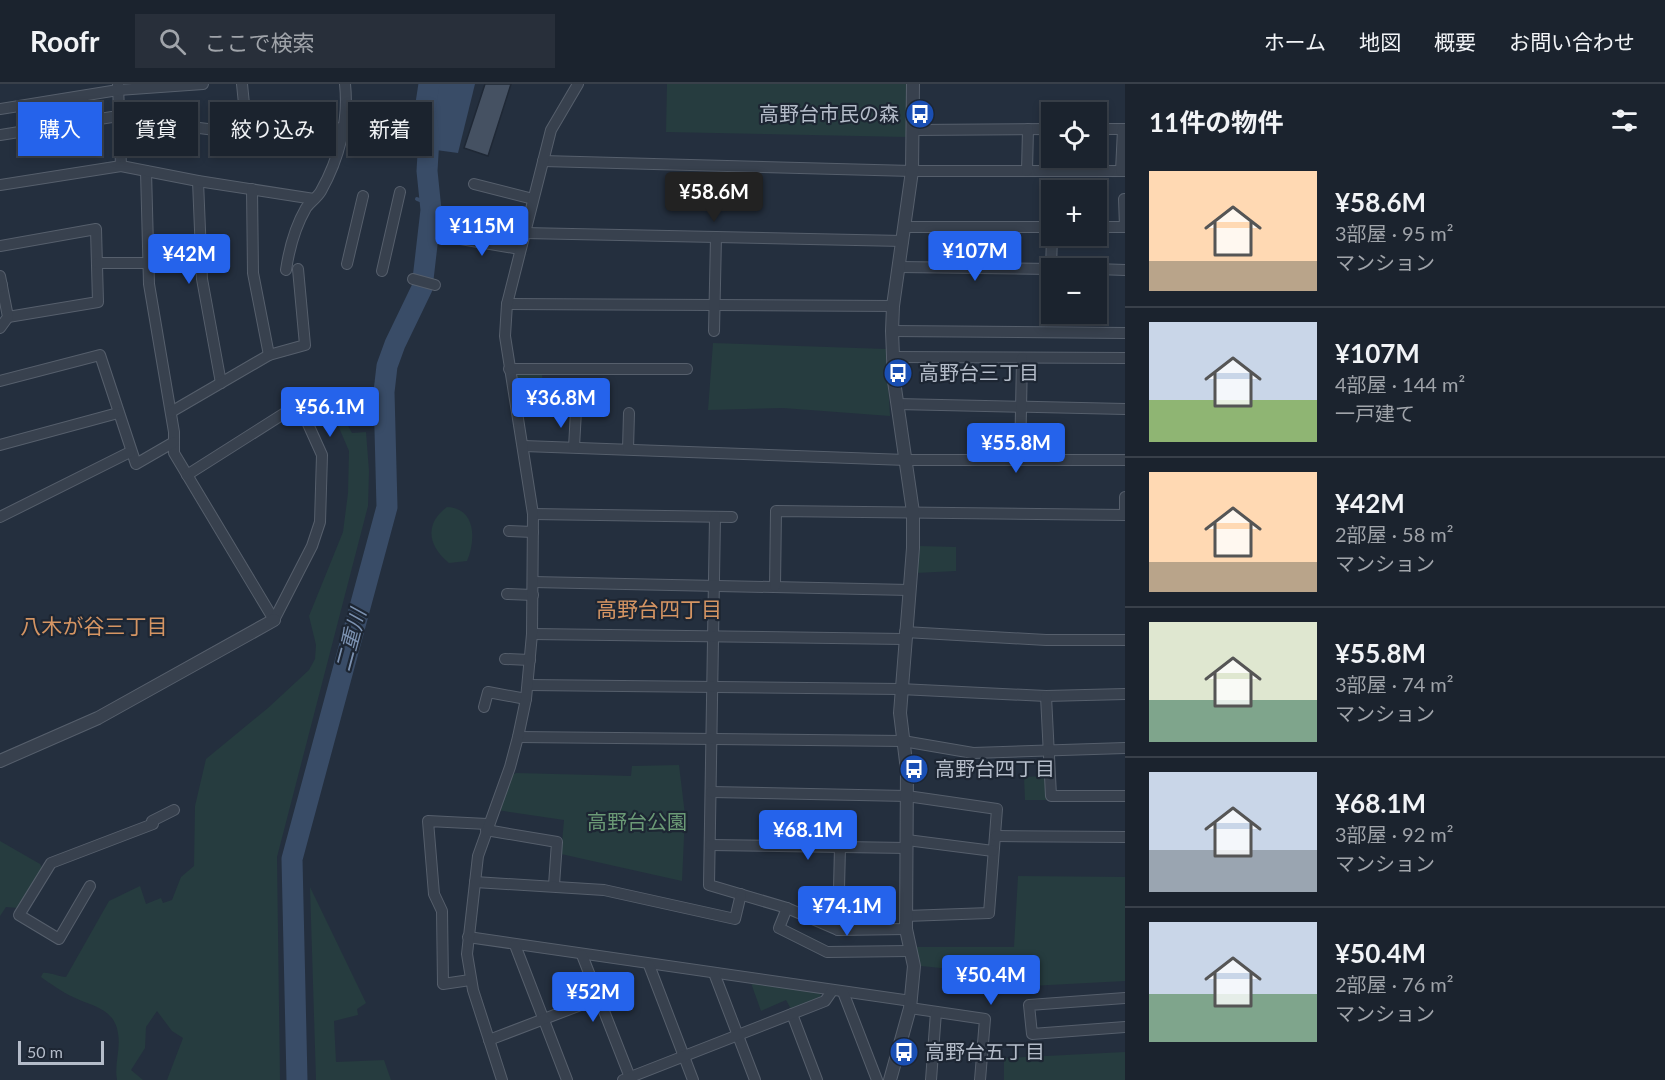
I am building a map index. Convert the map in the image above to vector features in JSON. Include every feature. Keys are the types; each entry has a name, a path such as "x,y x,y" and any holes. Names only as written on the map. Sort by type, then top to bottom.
{"street":[{"path":"0,109 95,88 203,84"},
{"path":"242,84 244,102"},
{"path":"286,270 288,254 304,211 328,176 344,128 347,102 345,84"},
{"path":"502,1080 470,980 467,954 478,856 510,767 518,737 528,685 532,634 533,514 524,446 509,369 505,336 507,304 551,130 578,84"},
{"path":"890,1080 911,1005 914,966 909,951 906,922 908,796 900,689 914,549 913,512 892,357 892,306 912,171 914,84"},
{"path":"118,87 119,102"},
{"path":"0,135 114,118"},
{"path":"336,128 344,128"},
{"path":"1027,171 1029,129"},
{"path":"913,130 1041,129"},
{"path":"543,161 912,171 1123,171 1124,129 1107,129"},
{"path":"121,156 121,166"},
{"path":"0,185 121,166 198,181 314,199"},
{"path":"146,171 147,263 171,412 174,453 274,620"},
{"path":"198,181 202,279 221,383"},
{"path":"474,184 533,199"},
{"path":"252,189 253,273 269,355"},
{"path":"382,271 400,192"},
{"path":"347,264 363,196"},
{"path":"1107,227 1125,227 1124,199"},
{"path":"905,227 1041,227"},
{"path":"0,246 96,230 98,302 8,317 0,328"},
{"path":"524,233 903,241"},
{"path":"449,237 520,249"},
{"path":"714,331 717,237"},
{"path":"97,263 147,263"},
{"path":"899,267 1041,269"},
{"path":"171,412 269,355 305,345 298,269"},
{"path":"1107,269 1125,270"},
{"path":"413,279 435,285"},
{"path":"0,282 8,317"},
{"path":"507,304 892,306"},
{"path":"892,331 1125,333"},
{"path":"0,381 100,355 130,452 136,464 174,442"},
{"path":"892,357 1125,358"},
{"path":"1020,460 1022,358"},
{"path":"509,369 687,369"},
{"path":"0,761 98,718 274,620 312,546 320,522 322,455 299,404 187,475"},
{"path":"897,404 1125,409"},
{"path":"574,447 576,411"},
{"path":"0,445 118,413"},
{"path":"628,449 629,413"},
{"path":"524,446 906,460 1125,460"},
{"path":"0,517 130,452"},
{"path":"775,586 776,511 1125,515 1125,497"},
{"path":"533,514 732,517"},
{"path":"711,792 908,796 997,809 989,913 838,930 787,908 709,885 715,517"},
{"path":"509,531 533,532"},
{"path":"533,582 909,590"},
{"path":"507,594 533,595"},
{"path":"532,634 1125,640"},
{"path":"505,658 530,660"},
{"path":"528,685 900,689 1046,696 1125,694"},
{"path":"484,708 488,692 526,699"},
{"path":"1046,696 1051,796 1125,796"},
{"path":"518,737 903,741 973,753 1125,748"},
{"path":"90,886 59,939 19,915 51,863 152,823 174,810"},
{"path":"470,980 443,984 442,911 434,894 428,821 487,827 557,842 554,885"},
{"path":"996,836 1125,837"},
{"path":"710,845 840,847 907,844 993,851"},
{"path":"838,930 840,847"},
{"path":"475,882 554,885 604,890 735,920 741,894"},
{"path":"787,908 779,928 827,952 909,951"},
{"path":"468,938 838,991 936,1012 985,1019 980,1080"},
{"path":"515,945 567,1080"},
{"path":"582,955 628,1079 825,1002 838,991"},
{"path":"649,965 693,1080"},
{"path":"714,973 755,1080"},
{"path":"838,991 877,1080"},
{"path":"489,1040 599,998"},
{"path":"1125,998 1029,1005 1032,1034 1125,1027"},
{"path":"931,1080 936,1012"},
{"path":"792,1014 817,1080"}],"green space":[{"path":"667,84 908,84 907,137 666,132"},
{"path":"713,343 886,349 890,416 783,408 708,410"},
{"path":"542,373 544,408 522,410 515,378 519,374"},
{"path":"341,413 352,433 366,432 369,471 368,506 277,857 280,1080 167,1080 183,1038 172,1031 157,1011 146,1027 145,1048 131,1070 143,1080 117,1080 119,1039 116,1024 112,1018 41,977 43,973 46,973 66,977 109,901 140,886 146,904 161,898 163,903 172,900 181,877 194,866 195,806 206,759 268,708 309,670 315,659 316,645 309,616 343,532 348,493 349,451 334,416"},
{"path":"447,507 464,513 471,526 472,544 467,561 449,563 433,542 432,528"},
{"path":"920,546 956,547 956,571 916,573"},
{"name":"高野台公園","path":"679,765 685,815 682,881 561,854 564,820 497,810 510,776 516,773 631,776 632,766"},
{"path":"1046,776 1047,800 1025,800 1024,777"},
{"path":"0,841 40,864 42,868 18,908 6,907 0,916"},
{"path":"1018,876 1125,877 1125,981 1009,987 1010,975 921,966 915,947 1014,947"},
{"path":"310,887 366,1003 357,1009 358,1015 334,1021 336,1062 384,1060 391,1080 316,1080"},
{"path":"751,983 820,993 821,997 791,1009 786,1000 761,1011"},
{"path":"1125,1052 1125,1080 1004,1080 1004,1058"}],"water":[{"path":"435,84 475,84 458,153 436,150 433,112"}],"building":[{"path":"485,84 511,84 488,156 464,148"}],"waterway":[{"name":"二重川","path":"297,1080 292,859 387,507 384,392 387,366 422,288 431,210 427,171 429,137 425,110 429,84"},
{"path":"417,199 430,204"}],"place":[{"name":"高野台市民の森","path":"920,114"},
{"name":"高野台三丁目","path":"898,373"},
{"name":"高野台四丁目","path":"914,769"},
{"name":"高野台五丁目","path":"904,1052"}],"district":[{"name":"高野台四丁目","path":"659,610"},
{"name":"八木が谷三丁目","path":"94,627"}]}
